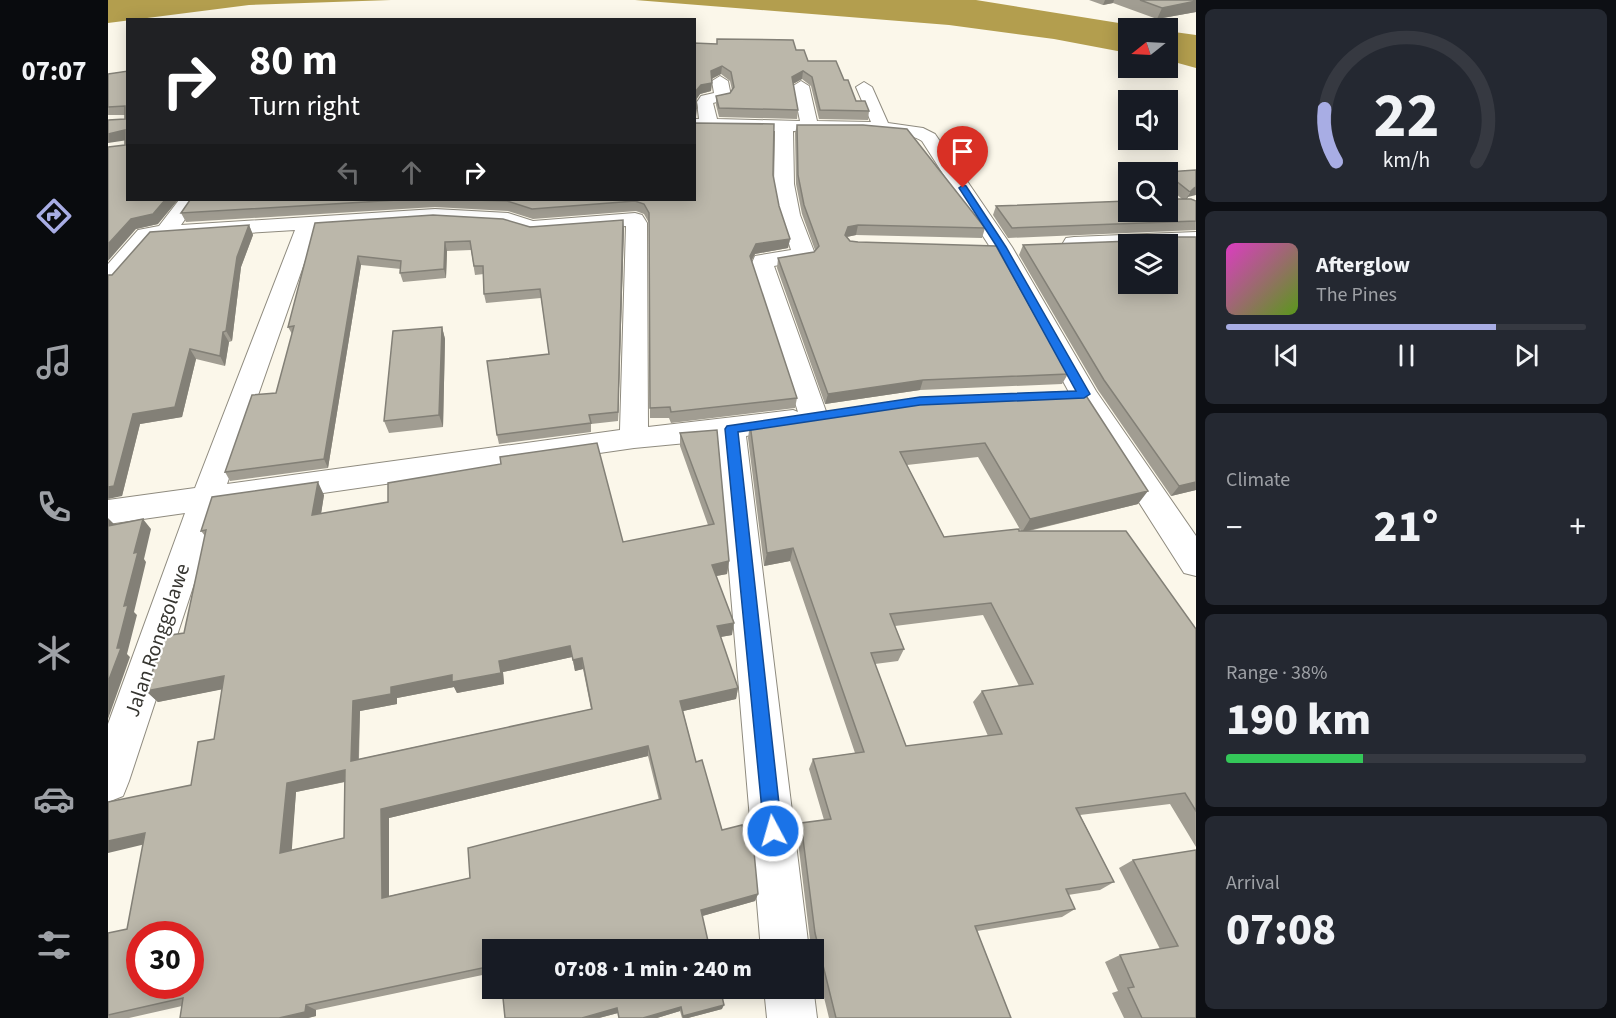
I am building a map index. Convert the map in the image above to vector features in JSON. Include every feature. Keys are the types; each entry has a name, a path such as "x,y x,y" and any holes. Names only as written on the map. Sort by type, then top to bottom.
{"street":[{"path":"720,81 723,96 707,99 702,124 882,128 923,133 938,148 1002,246 1072,395 1196,563"},
{"path":"801,86 810,127"},
{"path":"864,87 882,128"},
{"path":"108,512 634,438 731,429 826,415 762,265 763,261 804,254 790,215 784,184 784,126"},
{"name":"Jalan Ronggolawe","path":"108,782 206,499 308,224 320,201"},
{"path":"165,232 187,202"},
{"path":"108,278 146,235 165,232 435,215 508,219 531,227 634,219 637,223 634,438"},
{"path":"1059,244 1196,238"},
{"path":"731,429 784,939"},
{"path":"790,999 792,1018"}],"shaded area":[{"path":"108,0 391,0 249,5 147,18 126,18 126,21 108,23"},
{"path":"635,0 976,0 1118,23 1118,51 1054,39 949,25"},
{"path":"1178,33 1196,35 1196,68 1178,63"}],"building":[{"path":"1140,0 1196,0 1196,1 1162,8"},
{"path":"717,39 793,40 796,50 804,50 808,61 836,61 844,80 848,80 856,101 865,101 869,111 820,110 812,77 803,71 792,77 798,110 719,108 716,96 730,93 734,87 731,72 722,66 711,71 712,83 701,85 696,91 696,43 717,44"},
{"path":"126,71 126,201 164,201 153,214 131,219 108,244 108,147 125,145 125,130 108,134 108,120 125,119 125,106 108,107 108,74"},
{"path":"696,123 774,124 773,175 779,206 790,239 756,244 750,256 797,398 671,412 670,407 650,408 649,213 644,204 635,201 696,201"},
{"path":"797,125 863,125 907,129 985,228 858,225 848,227 845,235 850,241 858,242 996,246 1068,374 923,380 828,394 778,258 814,252 819,246 804,205 798,175"},
{"path":"1196,170 1196,187 1190,192 1178,182 1178,171"},
{"path":"1178,199 1196,201 1196,221 1178,222"},
{"path":"189,201 381,201 181,213"},
{"path":"507,201 635,201 532,209"},
{"path":"1118,201 1118,222 1170,222 1012,228 996,206"},
{"path":"433,215 503,219 530,227 623,220 618,412 589,415 591,423 497,435 487,361 549,354 540,289 484,294 483,266 474,266 470,241 445,242 444,269 400,273 401,261 358,256 324,459 225,472 252,395 276,393 294,326 288,327 315,223"},
{"path":"249,225 237,257 220,356 190,349 175,407 133,414 114,486 108,487 108,275 112,275 150,232"},
{"path":"1178,237 1196,237 1196,482 1179,486 1104,380 1023,245 1118,242 1118,294 1178,294"},
{"path":"442,327 439,415 384,421 393,331"},
{"path":"1083,391 1148,491 1030,519 985,443 900,452 944,537 1019,529 1019,531 1126,531 1196,629 1196,811 1185,793 1076,808 1114,882 1066,889 1075,909 975,926 1011,1018 836,1018 824,969 824,939 816,939 815,933 801,823 831,819 813,759 864,752 793,548 767,553 750,424 925,398","holes":["991,603 1033,684 982,691 1002,734 906,746 871,653 904,649 890,614"]},
{"path":"717,430 729,561 712,565 734,623 717,626 738,688 680,701 696,762 702,760 722,830 742,825 744,833 752,831 758,894 701,910 708,939 482,939 482,968 306,1005 305,1012 279,1018 180,1018 183,999 204,999 204,921 128,921 145,833 108,841 108,802 191,785 198,742 214,739 224,676 146,691 164,636 184,633 206,530 201,531 212,497 318,482 312,515 388,502 388,483 501,464 500,457 597,443 623,542 714,524 680,433","holes":["570,646 573,660 582,658 592,709 351,761 353,701 391,694 391,687 452,675 452,682 501,673 499,661","648,746 661,799 468,848 470,878 382,898 381,809","345,770 344,838 280,853 287,783"]},
{"path":"143,519 134,553 138,552 124,606 128,605 117,648 121,648 108,682 108,526"},
{"path":"1196,850 1196,1018 1142,1018 1128,988 1134,987 1120,955 1178,946 1133,860"},
{"path":"126,929 126,999 179,999 108,1015 108,933"},
{"path":"503,999 723,999 724,1005 683,1016 681,1007 643,1018 619,1018 617,1008 582,1018 505,1018"}],"route":[{"path":"773,831 731,429 920,401 1084,394 1001,247 963,188"}]}
